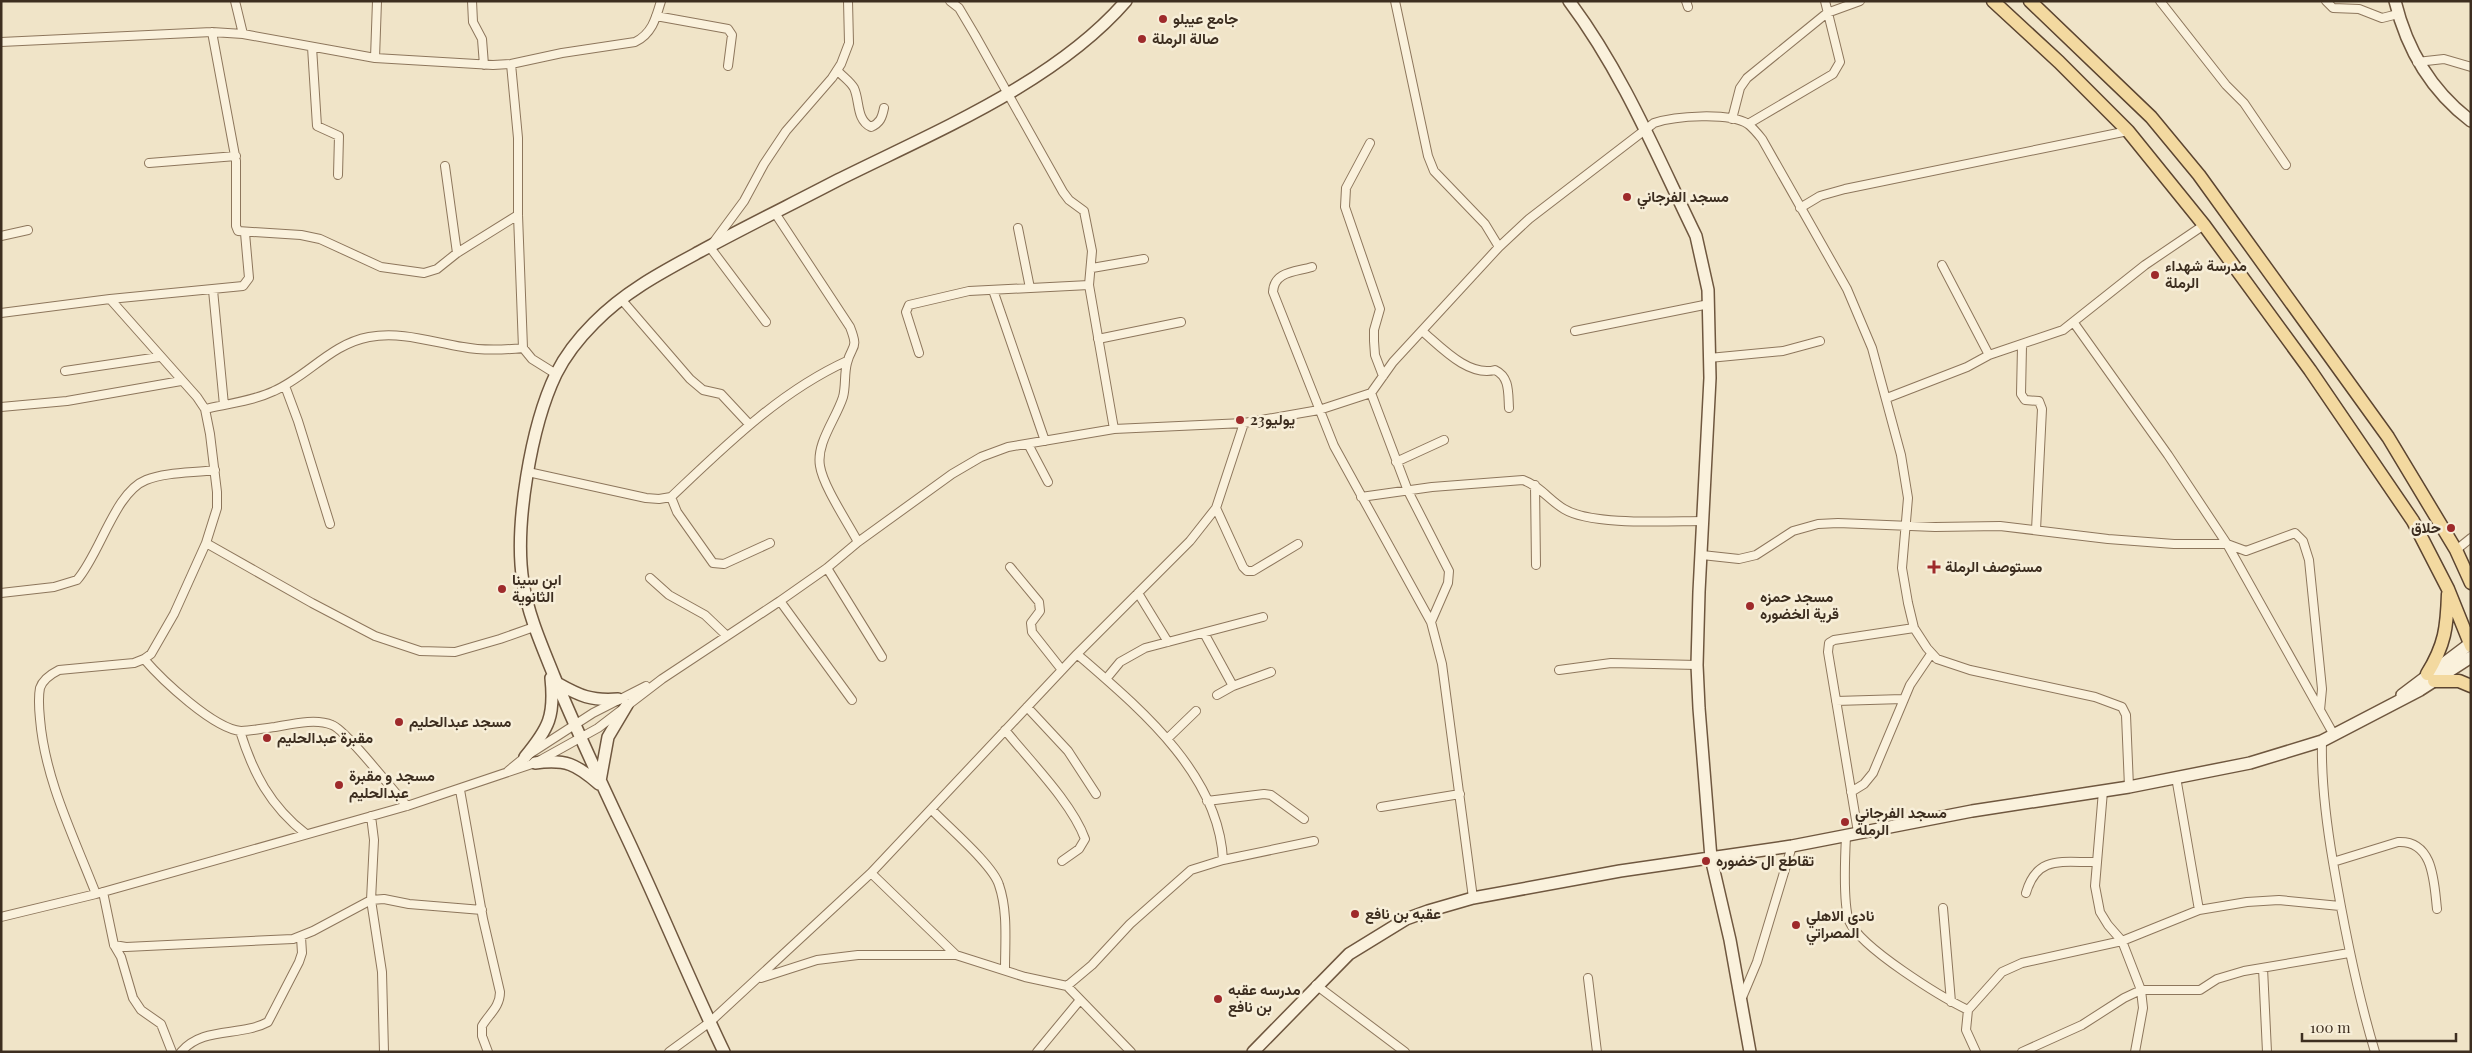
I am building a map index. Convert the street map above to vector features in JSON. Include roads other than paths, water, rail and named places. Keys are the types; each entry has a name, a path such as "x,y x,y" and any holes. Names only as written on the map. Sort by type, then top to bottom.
{"main road":[{"path":"1993,1 2059,62 2128,131 2204,225 2310,370 2413,521 2448,589 2471,644"},
{"path":"2030,1 2151,118 2199,175 2388,437 2456,550 2470,580"},
{"path":"2448,589 2447,625 2444,642 2430,678 2459,680 2471,686"}],"street":[{"path":"235,1 243,34"},
{"path":"374,58 377,1"},
{"path":"472,1 473,22 482,39 484,65"},
{"path":"1,42 212,32 243,34 374,58 484,65 511,64 562,53 635,42 643,38 651,28 661,1"},
{"path":"711,246 744,201 764,164 786,131 837,70 847,52 849,42 848,1"},
{"path":"950,1 959,8 1066,196 1084,211 1092,251 1089,285 1114,429"},
{"path":"724,1052 574,726 534,627 523,583 520,542 528,472 543,408 556,374 568,354 592,325 621,299 653,277 1007,94 1060,59 1106,25 1126,1"},
{"path":"1395,1 1428,156 1434,171 1484,224 1499,247"},
{"path":"1569,1 1596,36 1624,87 1696,236 1704,262 1708,304 1709,358 1697,665 1711,858 1730,940 1750,1052"},
{"path":"1748,124 1833,74 1837,69 1840,62 1825,1"},
{"path":"1732,119 1740,88 1747,78 1827,13 1860,1"},
{"path":"2160,1 2226,85 2244,103 2286,165"},
{"path":"2326,1 2332,8 2359,9 2382,18 2398,14"},
{"path":"2395,1 2398,14 2417,62 2449,102 2471,121"},
{"path":"656,16 728,29 732,35 728,66"},
{"path":"212,32 236,156 238,182 236,226 238,231 245,233 301,235 320,239 381,267 413,273 431,272 457,253 518,215"},
{"path":"312,47 317,126 339,136 338,175"},
{"path":"2417,62 2444,59 2471,66"},
{"path":"511,64 518,138 518,215 524,348 532,359 556,374"},
{"path":"837,70 853,86 859,113 865,124 871,127 882,120 884,108"},
{"path":"502,776 525,757 574,726 623,702 728,636 826,568 858,542 952,474 981,457 1008,447 1114,429 1244,423 1319,410 1370,393 1422,331 1499,247 1529,219 1654,123 1670,118 1696,116 1732,119 1748,124 1762,139 1847,289 1872,348 1902,455 1908,498 1902,568 1914,628 1931,654 1944,661 1970,670 2086,695 2122,707 2126,715 2129,787"},
{"path":"1800,208 1820,196 1845,189 2128,131"},
{"path":"1370,143 1346,188 1345,207 1380,309 1374,330 1374,340 1375,355 1383,376"},
{"path":"149,163 236,156"},
{"path":"445,166 457,253"},
{"path":"775,213 850,328 856,341 854,351 848,361 843,395 821,448 820,458 824,478 858,542"},
{"path":"1887,398 1967,367 1989,355 2022,346 2063,330 2145,265 2204,225"},
{"path":"1018,228 1030,288"},
{"path":"1,236 28,230"},
{"path":"1,313 110,299 235,288 247,284 249,278 245,233"},
{"path":"711,246 766,322"},
{"path":"1092,268 1144,259"},
{"path":"1942,265 1989,355"},
{"path":"1312,267 1278,276 1273,283 1273,292 1334,446 1431,622 1442,664 1473,898"},
{"path":"919,353 906,312 909,305 969,291 1089,285"},
{"path":"214,290 224,405"},
{"path":"992,290 1045,441"},
{"path":"110,299 205,409 215,470 217,508 206,543 174,614 150,654 144,660 134,663 59,670 49,675 41,686 39,703 43,748 55,790 100,893 114,945 121,957 136,1005 161,1024 172,1052"},
{"path":"621,299 690,380 703,390 721,394 749,424"},
{"path":"1575,331 1708,304"},
{"path":"1098,339 1181,322"},
{"path":"2074,323 2168,454 2228,544 2334,735"},
{"path":"1422,331 1472,369 1499,372 1505,378 1507,385 1509,408"},
{"path":"205,409 262,396 284,386 318,361 346,344 369,337 392,335 423,339 464,348 496,350 524,348"},
{"path":"1709,358 1783,351 1820,341"},
{"path":"2022,346 2021,394 2025,400 2039,401 2042,409 2036,530"},
{"path":"65,370 159,357"},
{"path":"528,472 646,498 659,499 671,497 749,424 823,372 848,361"},
{"path":"1,407 67,401 181,381"},
{"path":"284,386 298,421 330,524"},
{"path":"1370,393 1408,491 1449,571 1448,583 1431,622"},
{"path":"669,1052 710,1022 871,873 1077,654 1190,541 1216,508 1244,423"},
{"path":"1396,462 1444,440"},
{"path":"1028,444 1048,482"},
{"path":"1,593 54,587 77,580 122,502 140,483 158,477 215,470"},
{"path":"1361,497 1504,480 1523,480 1535,485 1565,510 1594,518 1625,521 1703,521"},
{"path":"1535,485 1536,565"},
{"path":"671,497 677,512 713,563 724,564 770,543"},
{"path":"1216,508 1242,567 1247,571 1253,571 1298,544"},
{"path":"1702,555 1739,559 1756,555 1793,531 1818,524 1960,528 2000,526 2117,540 2174,544 2228,544 2249,551 2294,532 2303,541 2309,560 2322,689 2320,710"},
{"path":"2456,550 2471,538"},
{"path":"206,543 375,636 420,651 455,652 500,640 534,627"},
{"path":"1010,567 1039,602 1040,611 1031,623 1032,632 1062,670"},
{"path":"826,568 882,657"},
{"path":"650,578 669,595 705,615 728,636"},
{"path":"1138,593 1168,642"},
{"path":"780,601 852,700"},
{"path":"1106,679 1120,662 1145,648 1262,617"},
{"path":"1858,832 1828,652 1831,642 1914,628"},
{"path":"1204,633 1233,686"},
{"path":"1253,1052 1316,985 1349,954 1406,919 1473,898 1620,871 1792,846 1972,811 2129,787 2250,763 2322,741 2393,704 2430,678 2471,644"},
{"path":"1077,654 1129,699 1181,756 1208,801 1218,827 1222,860"},
{"path":"1851,792 1864,784 1873,773 1903,699 1914,678 1931,654"},
{"path":"2430,678 2471,657"},
{"path":"144,660 162,678 216,722 240,731 316,723 333,725 346,735 407,806"},
{"path":"1559,670 1611,663 1697,665"},
{"path":"525,757 548,726 553,698 550,667"},
{"path":"1217,695 1233,686 1271,672"},
{"path":"557,684 586,698 623,702"},
{"path":"1836,701 1903,699"},
{"path":"536,764 580,740 623,702"},
{"path":"601,784 608,737 623,702"},
{"path":"1028,707 1068,751 1096,794"},
{"path":"1167,739 1196,711"},
{"path":"1005,730 1073,814 1082,830 1085,839 1079,849 1062,861"},
{"path":"240,731 248,759 270,800 289,821 306,834"},
{"path":"2322,741 2323,795 2340,906 2360,1002 2375,1052"},
{"path":"1,916 100,893 407,806 536,764 552,761 568,763 585,772 601,784"},
{"path":"2176,777 2199,910"},
{"path":"460,790 482,910 500,992 500,1000 496,1009 482,1026 482,1036 488,1052"},
{"path":"2103,791 2095,886 2098,906 2108,925 2122,941 2141,990 2143,1008 2135,1052"},
{"path":"1208,801 1264,794 1271,795 1304,819"},
{"path":"1380,806 1460,794"},
{"path":"932,810 988,868 999,883 1004,906 1005,970"},
{"path":"371,816 374,840 371,900 382,972 384,1052"},
{"path":"1846,836 1847,911 1851,924 1870,945 1934,993 1968,1010"},
{"path":"1067,986 1092,965 1130,924 1191,870 1222,860 1314,841"},
{"path":"2333,862 2398,842 2415,844 2421,848 2432,871 2437,909"},
{"path":"1740,1001 1757,962 1792,846"},
{"path":"2026,893 2035,873 2048,863 2097,862"},
{"path":"871,873 956,955"},
{"path":"114,945 126,947 301,937 371,900 384,899 409,904 482,910"},
{"path":"1976,1052 1966,1030 1968,1010 1988,986 2010,967 2080,949 2122,941 2199,910 2247,902 2280,900 2340,906"},
{"path":"1943,908 1952,1002"},
{"path":"181,1052 194,1040 204,1036 252,1028 268,1022 299,962 302,953 301,937"},
{"path":"2022,1052 2082,1025 2124,998 2141,990 2200,990 2217,979 2263,968 2349,952"},
{"path":"758,979 817,960 858,955 956,955 1025,977 1067,986 1131,1052"},
{"path":"2263,968 2267,1052"},
{"path":"1588,978 1597,1052"},
{"path":"1316,985 1405,1052"},
{"path":"1037,1052 1080,1000"}],"place":[{"name":"جامع عيبلو","path":"1163,19"},
{"name":"صالة الرملة","path":"1142,39"},
{"name":"مسجد الفرجاني","path":"1627,197"},
{"name":"مدرسة شهداء الرملة","path":"2155,275"},
{"name":"23يوليو","path":"1240,420"},
{"name":"حلاق","path":"2451,528"},
{"name":"مستوصف الرملة","path":"1934,567"},
{"name":"ابن سينا الثانوية","path":"502,589"},
{"name":"مسجد حمزه قرية الخضوره","path":"1750,606"},
{"name":"مسجد عبدالحليم","path":"399,722"},
{"name":"مقبرة عبدالحليم","path":"267,738"},
{"name":"مسجد و مقبرة عبدالحليم","path":"339,785"},
{"name":"مسجد الفرجاني الرمله","path":"1845,822"},
{"name":"تقاطع ال خضوره","path":"1706,861"},
{"name":"عقبه بن نافع","path":"1355,914"},
{"name":"نادي الاهلي المصراتي","path":"1796,925"},
{"name":"مدرسه عقبه بن نافع","path":"1218,999"}]}
